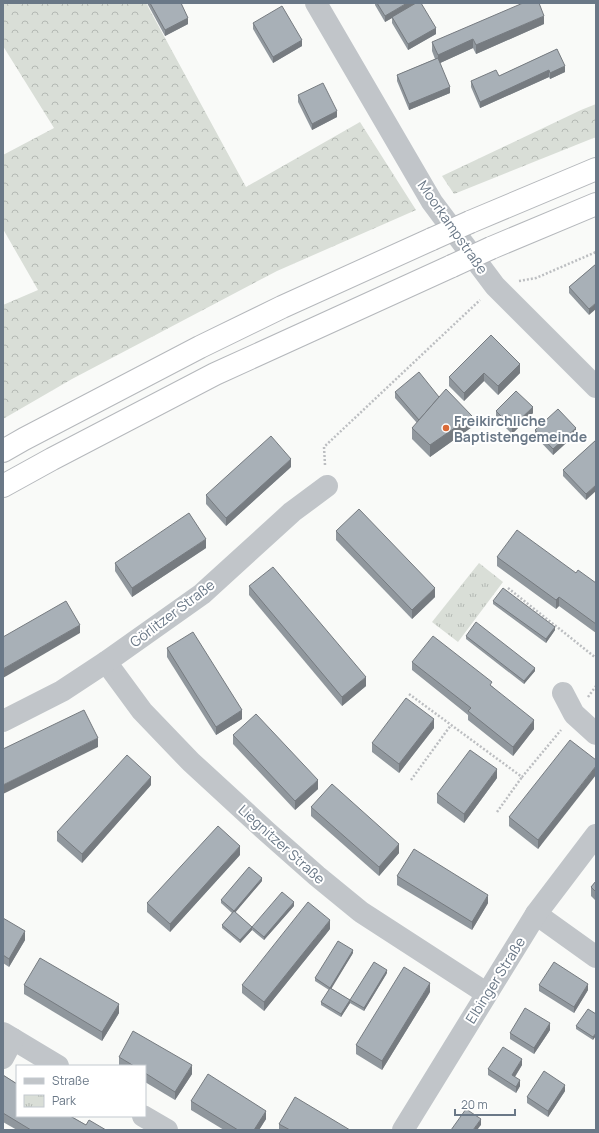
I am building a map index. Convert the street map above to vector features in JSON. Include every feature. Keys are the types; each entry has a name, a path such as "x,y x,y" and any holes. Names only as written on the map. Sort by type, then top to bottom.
{"highway":[{"path":"3,451 200,347 282,307 470,222 596,169"},
{"path":"3,486 215,374 490,248 596,204"}],"street":[{"name":"Moorkampstraße","path":"316,3 432,202 495,286 596,387"},
{"name":"Görlitzer Straße","path":"3,721 62,691 106,662 202,594 292,512 327,486"},
{"name":"Liegnitzer Straße","path":"106,662 142,711 191,762 266,832 361,912 486,993"},
{"path":"563,693 574,714 596,734"},
{"name":"Elbinger Straße","path":"402,1130 536,914 596,835"},
{"path":"536,914 596,957"},
{"path":"6,1043 56,1065"},
{"path":"145,1117 167,1130"}],"path":[{"path":"327,486 324,447 495,286 536,278 596,252"},
{"path":"508,588 596,658"},
{"path":"409,694 522,777"},
{"path":"498,812 522,777 574,714"},
{"path":"411,780 450,724"}],"green space":[{"path":"3,3 146,3 246,187 360,122 416,210 277,271 72,379 3,419 3,305 38,290 3,229 3,155 54,128 3,46"},
{"path":"596,104 596,137 454,194 442,176 581,110"},
{"path":"479,563 503,582 458,642 432,622"}],"building":[{"path":"150,3 181,3 188,18 165,30"},
{"path":"377,3 407,3 385,16"},
{"path":"416,3 421,3 436,28 408,44 392,17"},
{"path":"523,3 539,3 544,16 476,45 473,39 438,55 432,42"},
{"path":"282,6 302,40 273,57 253,23"},
{"path":"557,49 565,66 550,73 549,70 480,102 471,81 496,70 499,76"},
{"path":"438,58 450,87 409,104 397,75"},
{"path":"323,83 337,111 312,124 298,95"},
{"path":"596,264 596,303 589,309 569,287"},
{"path":"491,335 520,364 498,386 484,373 464,393 449,377"},
{"path":"419,372 439,397 419,420 395,392"},
{"name":"Freikirchliche Baptistengemeinde","path":"446,389 472,416 430,445 412,428"},
{"path":"516,391 533,407 512,427 496,411"},
{"path":"558,409 576,428 553,449 535,430"},
{"path":"271,436 291,459 226,518 206,495"},
{"path":"596,440 596,485 586,494 563,470"},
{"path":"359,509 435,588 412,610 336,531"},
{"path":"189,513 206,539 132,588 115,563"},
{"path":"517,530 576,573 578,570 596,583 596,624 559,597 556,600 497,557"},
{"path":"273,567 366,677 342,697 249,586"},
{"path":"503,588 555,627 546,639 493,601"},
{"path":"66,601 80,625 3,669 3,637"},
{"path":"476,622 535,668 524,681 466,636"},
{"path":"193,632 242,710 216,727 167,648"},
{"path":"433,636 492,682 490,685 534,720 513,747 468,711 471,708 412,662"},
{"path":"406,698 434,719 399,764 372,743"},
{"path":"84,710 98,738 3,785 3,749"},
{"path":"256,714 318,780 295,801 233,735"},
{"path":"570,740 596,760 596,766 538,840 509,817"},
{"path":"470,750 497,769 464,814 437,794"},
{"path":"127,755 151,777 82,854 57,832"},
{"path":"332,784 399,844 379,867 311,807"},
{"path":"218,826 240,846 170,924 147,903"},
{"path":"414,849 488,895 472,922 397,876"},
{"path":"249,867 262,878 234,911 221,900"},
{"path":"596,881 596,892 591,887"},
{"path":"282,892 294,902 264,937 252,927"},
{"path":"308,902 330,920 264,1002 242,985"},
{"path":"234,911 252,927 240,940 222,925"},
{"path":"3,918 25,931 9,959 3,955"},
{"path":"338,941 353,950 330,988 315,978"},
{"path":"40,958 119,1004 102,1032 24,985"},
{"path":"374,962 387,970 364,1008 350,1000"},
{"path":"554,962 588,984 574,1007 539,985"},
{"path":"404,967 430,983 382,1061 356,1045"},
{"path":"330,988 350,1000 341,1014 321,1002"},
{"path":"525,1008 550,1023 534,1048 510,1033"},
{"path":"588,1009 596,1014 596,1033 593,1037 576,1026"},
{"path":"133,1031 192,1065 175,1092 146,1074 146,1065 132,1065 119,1057"},
{"path":"503,1047 522,1059 512,1075 520,1080 516,1087 488,1069"},
{"path":"544,1071 565,1085 548,1111 527,1097"},
{"path":"208,1074 266,1111 254,1130 238,1130 191,1101"},
{"path":"3,1075 16,1083 16,1117 72,1117 86,1125 89,1120 106,1130 31,1130 3,1113"},
{"path":"295,1097 350,1130 290,1130 279,1124"},
{"path":"466,1109 481,1119 473,1130 451,1130"}],"place":[{"name":"Freikirchliche Baptistengemeinde","path":"446,428"}]}
